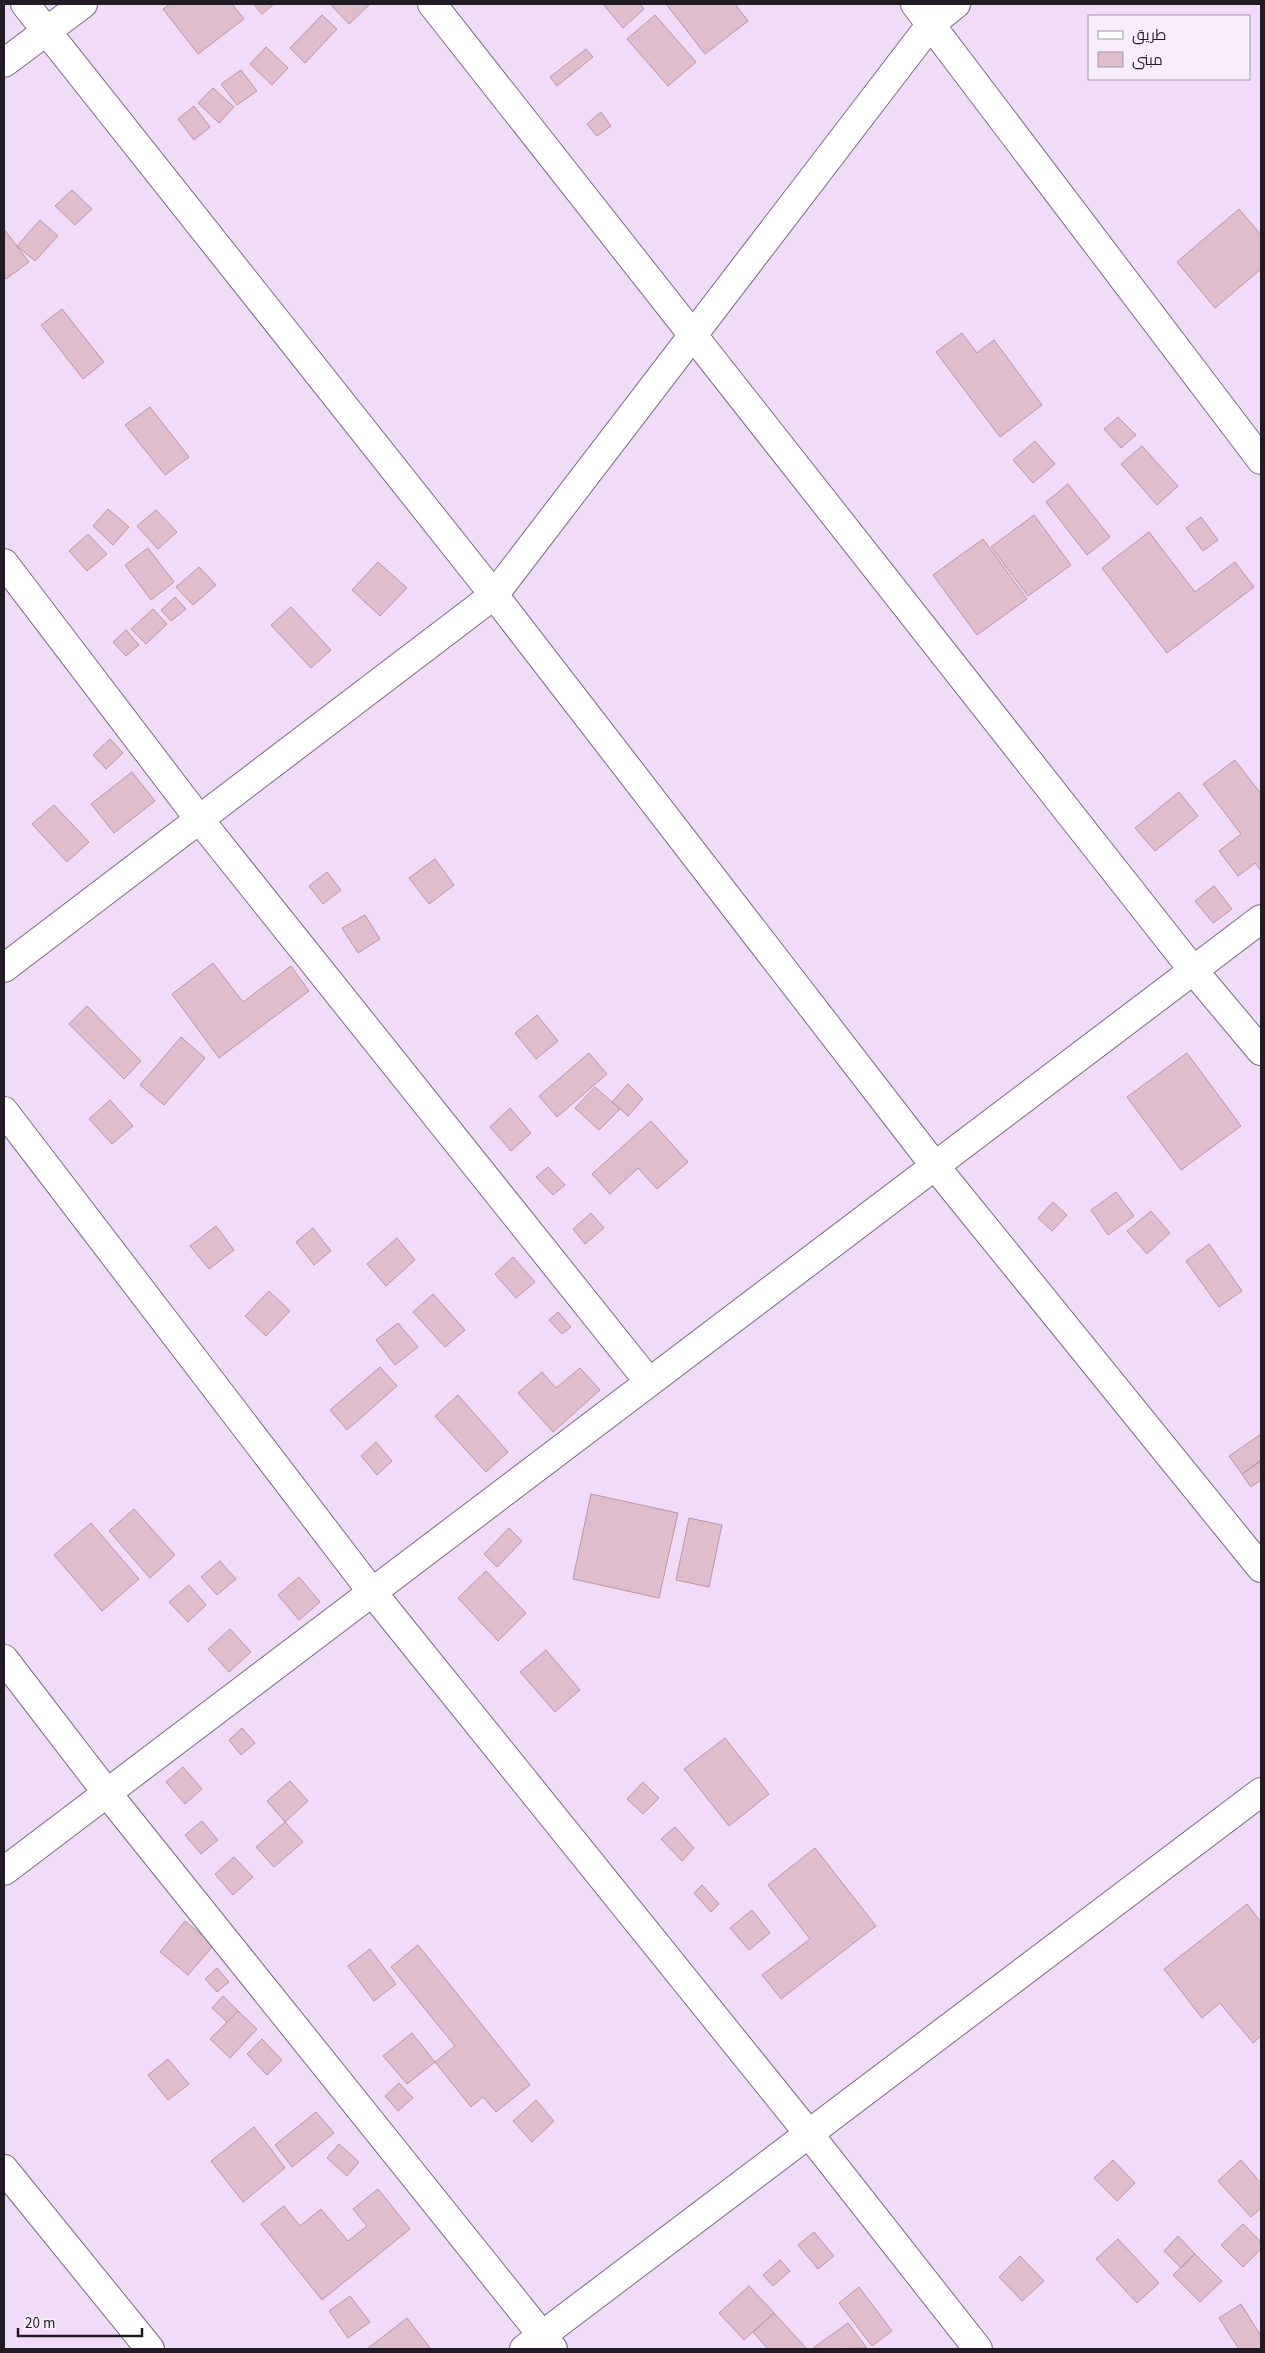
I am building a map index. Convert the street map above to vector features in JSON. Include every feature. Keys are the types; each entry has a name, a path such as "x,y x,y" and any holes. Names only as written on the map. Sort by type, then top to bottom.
{"street":[{"path":"25,4 494,595 935,1166 1261,1568"},
{"path":"4,64 83,4"},
{"path":"432,4 1193,970 1261,1051"},
{"path":"4,968 494,595 693,335 923,14 956,4"},
{"path":"923,14 1261,460"},
{"path":"4,563 199,819 649,1382"},
{"path":"4,1871 1261,919"},
{"path":"4,1111 372,1592 809,2134 978,2349"},
{"path":"4,1659 107,1794 540,2345 809,2134 1261,1792"},
{"path":"4,2169 150,2349"}],"building":[{"path":"170,4 232,4 244,19 198,54 163,9"},
{"path":"253,4 274,4 262,14"},
{"path":"330,4 370,4 349,24"},
{"path":"603,4 640,4 644,9 623,28"},
{"path":"666,4 735,4 748,21 705,54"},
{"path":"322,15 337,29 305,63 290,48"},
{"path":"655,15 696,62 668,86 627,39"},
{"path":"266,47 288,68 272,85 250,64"},
{"path":"586,49 593,57 557,86 550,77"},
{"path":"241,70 257,91 237,105 221,84"},
{"path":"213,88 234,107 219,123 198,103"},
{"path":"194,106 210,127 194,140 178,119"},
{"path":"601,112 611,126 597,136 587,124"},
{"path":"72,190 92,209 75,225 55,206"},
{"path":"1239,209 1261,235 1261,269 1215,308 1177,262"},
{"path":"40,220 58,236 35,261 17,246"},
{"path":"4,229 29,262 6,279 4,277"},
{"path":"62,309 104,362 83,379 41,325"},
{"path":"962,333 977,353 994,340 1042,405 1000,437 936,352"},
{"path":"150,407 189,457 165,475 125,425"},
{"path":"1118,417 1136,435 1121,448 1104,429"},
{"path":"1035,441 1055,464 1033,483 1013,460"},
{"path":"1142,446 1178,486 1157,505 1121,464"},
{"path":"1068,484 1110,537 1087,555 1046,502"},
{"path":"108,509 129,527 113,545 93,526"},
{"path":"156,510 177,532 158,549 137,526"},
{"path":"1034,515 1071,565 1028,596 991,547"},
{"path":"1201,517 1218,540 1203,551 1186,528"},
{"path":"1149,532 1195,592 1235,562 1254,587 1167,653 1102,568"},
{"path":"88,534 107,554 87,571 69,551"},
{"path":"983,539 1027,599 977,635 933,575"},
{"path":"148,548 174,582 151,600 125,565"},
{"path":"378,562 407,588 380,616 352,590"},
{"path":"199,567 216,585 193,605 176,587"},
{"path":"175,597 186,609 171,621 161,610"},
{"path":"291,607 331,650 311,668 271,625"},
{"path":"153,609 167,624 146,644 131,629"},
{"path":"126,630 139,645 126,656 113,642"},
{"path":"110,739 123,753 106,769 93,755"},
{"path":"1235,760 1261,794 1261,871 1255,863 1238,876 1219,851 1241,834 1203,784"},
{"path":"132,772 155,801 114,833 91,804"},
{"path":"1179,792 1198,816 1155,851 1135,828"},
{"path":"54,805 89,842 67,862 32,824"},
{"path":"435,859 454,885 429,904 409,878"},
{"path":"327,872 341,890 323,904 309,886"},
{"path":"1214,886 1232,909 1213,923 1195,901"},
{"path":"365,915 380,939 358,953 342,928"},
{"path":"213,963 243,1002 291,966 309,991 219,1058 172,994"},
{"path":"87,1006 141,1061 124,1079 69,1024"},
{"path":"537,1015 558,1041 536,1059 515,1033"},
{"path":"181,1037 205,1058 164,1105 140,1085"},
{"path":"589,1053 607,1074 557,1117 539,1096"},
{"path":"1187,1053 1241,1126 1181,1170 1127,1097"},
{"path":"628,1084 643,1099 628,1116 612,1102"},
{"path":"595,1087 620,1109 599,1130 575,1108"},
{"path":"110,1100 133,1126 112,1144 89,1119"},
{"path":"510,1108 531,1133 511,1151 490,1127"},
{"path":"651,1121 688,1162 657,1189 638,1168 610,1194 592,1174"},
{"path":"548,1167 565,1185 553,1195 536,1177"},
{"path":"1116,1192 1134,1216 1108,1235 1091,1210"},
{"path":"1053,1202 1067,1215 1052,1231 1038,1218"},
{"path":"1151,1211 1170,1233 1147,1254 1127,1231"},
{"path":"591,1213 604,1228 585,1244 573,1229"},
{"path":"216,1226 234,1250 209,1269 190,1246"},
{"path":"313,1228 331,1251 314,1265 296,1242"},
{"path":"397,1238 415,1260 386,1286 367,1264"},
{"path":"1209,1244 1242,1291 1219,1307 1186,1261"},
{"path":"513,1257 535,1282 516,1298 495,1274"},
{"path":"269,1291 290,1311 266,1336 245,1316"},
{"path":"433,1294 465,1330 445,1347 413,1312"},
{"path":"558,1312 571,1327 562,1334 549,1320"},
{"path":"398,1323 418,1347 395,1365 376,1340"},
{"path":"380,1367 397,1386 347,1430 330,1410"},
{"path":"580,1368 600,1390 553,1432 518,1393 542,1372 556,1388"},
{"path":"458,1395 508,1452 486,1472 435,1416"},
{"path":"1261,1434 1261,1460 1242,1474 1229,1456"},
{"path":"376,1442 392,1461 377,1475 361,1456"},
{"path":"1261,1461 1261,1480 1251,1487 1242,1474"},
{"path":"591,1494 678,1513 659,1598 573,1579"},
{"path":"134,1509 175,1555 150,1578 109,1531"},
{"path":"689,1518 722,1525 709,1587 676,1580"},
{"path":"91,1523 139,1579 102,1611 54,1555"},
{"path":"509,1528 522,1541 497,1567 484,1554"},
{"path":"220,1561 236,1579 217,1595 201,1577"},
{"path":"486,1571 526,1613 498,1641 458,1598"},
{"path":"299,1577 320,1602 299,1620 278,1595"},
{"path":"189,1585 206,1605 188,1622 169,1602"},
{"path":"230,1629 251,1652 229,1672 208,1649"},
{"path":"546,1650 580,1690 555,1712 520,1672"},
{"path":"242,1728 255,1743 241,1755 229,1740"},
{"path":"725,1738 769,1794 729,1826 684,1769"},
{"path":"183,1767 202,1789 185,1804 166,1782"},
{"path":"290,1781 308,1801 285,1822 267,1801"},
{"path":"643,1782 659,1798 643,1814 627,1799"},
{"path":"202,1821 218,1840 201,1854 185,1835"},
{"path":"285,1822 303,1842 274,1867 256,1847"},
{"path":"675,1827 694,1848 682,1861 661,1839"},
{"path":"815,1848 876,1926 781,1999 762,1975 810,1939 768,1885"},
{"path":"234,1857 253,1877 233,1895 215,1874"},
{"path":"702,1885 719,1904 711,1912 694,1893"},
{"path":"1247,1904 1261,1922 1261,2036 1253,2043 1220,2003 1202,2018 1164,1969"},
{"path":"752,1910 770,1933 749,1950 730,1928"},
{"path":"185,1921 214,1945 188,1975 160,1952"},
{"path":"418,1945 530,2085 496,2112 483,2097 471,2107 435,2062 455,2046 391,1967"},
{"path":"370,1949 396,1984 374,2001 348,1966"},
{"path":"217,1968 229,1982 217,1992 205,1979"},
{"path":"223,1996 238,2011 227,2022 212,2008"},
{"path":"238,2011 257,2029 230,2058 210,2039"},
{"path":"412,2033 435,2062 407,2084 383,2056"},
{"path":"262,2039 282,2060 267,2075 247,2054"},
{"path":"168,2059 189,2084 168,2100 148,2075"},
{"path":"399,2083 413,2098 398,2111 385,2096"},
{"path":"536,2100 554,2121 532,2142 513,2121"},
{"path":"316,2112 334,2133 292,2167 275,2145"},
{"path":"254,2127 285,2168 243,2202 211,2161"},
{"path":"339,2144 359,2162 347,2176 327,2158"},
{"path":"1113,2160 1135,2183 1117,2201 1094,2178"},
{"path":"1241,2160 1261,2183 1261,2208 1251,2217 1218,2181"},
{"path":"378,2189 410,2229 322,2300 261,2224 284,2206 300,2226 321,2209 348,2241 367,2226 353,2209"},
{"path":"1243,2224 1261,2242 1261,2249 1243,2267 1221,2245"},
{"path":"814,2232 834,2256 818,2269 798,2245"},
{"path":"1178,2236 1195,2254 1181,2268 1164,2251"},
{"path":"1118,2239 1159,2283 1137,2303 1096,2259"},
{"path":"1195,2254 1222,2281 1200,2302 1173,2275"},
{"path":"1020,2256 1044,2281 1022,2301 999,2277"},
{"path":"780,2260 790,2271 773,2286 763,2275"},
{"path":"749,2286 774,2313 744,2340 719,2313"},
{"path":"859,2287 892,2331 872,2346 839,2303"},
{"path":"350,2296 370,2322 348,2338 329,2311"},
{"path":"1241,2304 1261,2336 1261,2349 1239,2349 1219,2318"},
{"path":"774,2313 807,2349 768,2349 753,2332"},
{"path":"407,2318 431,2349 367,2349"},
{"path":"848,2323 867,2348 813,2348"}]}
